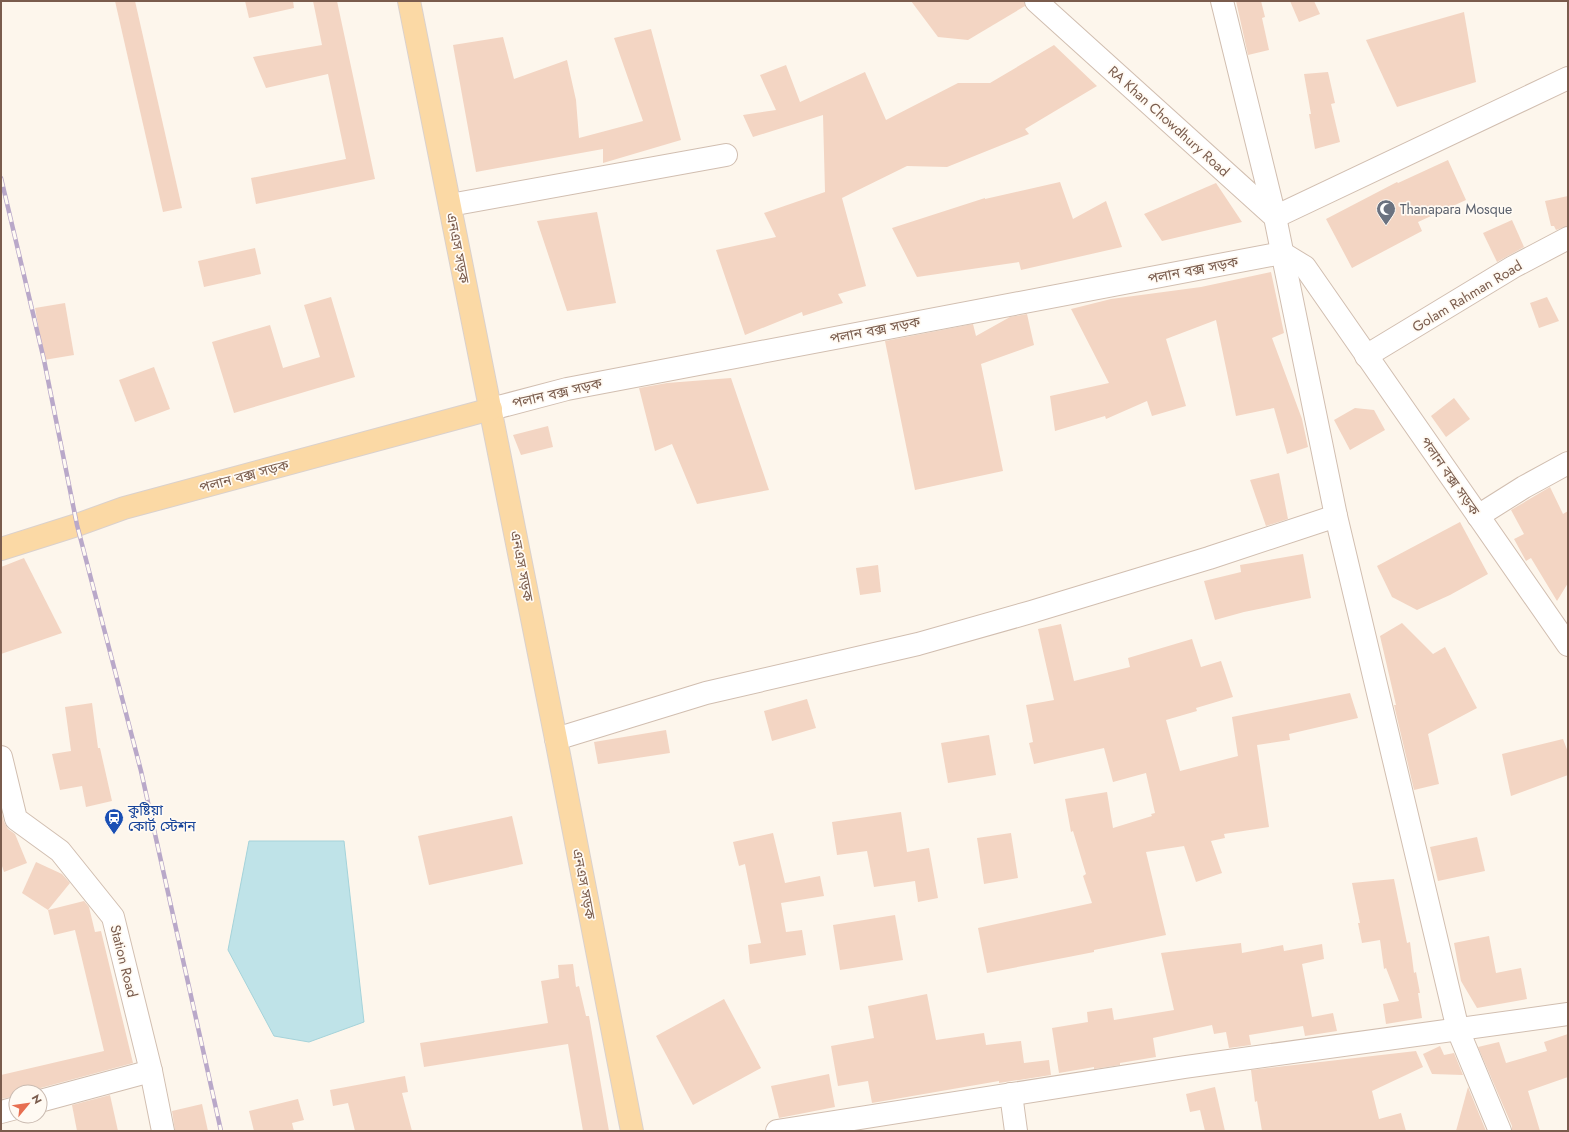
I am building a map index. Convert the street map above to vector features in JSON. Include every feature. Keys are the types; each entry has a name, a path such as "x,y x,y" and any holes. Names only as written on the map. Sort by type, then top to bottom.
{"main road":[{"name":"এনএস সড়ক","path":"410,1 632,1131"},
{"name":"পলান বক্স সড়ক","path":"1,549 77,525 124,508 490,409"}],"street":[{"name":"RA Khan Chowdhury Road","path":"1036,1 1275,217"},
{"path":"1222,1 1275,217 1336,516 1458,1030 1500,1131"},
{"path":"1275,217 1564,80"},
{"path":"450,205 726,155"},
{"name":"Golam Rahman Road","path":"1366,356 1513,267 1568,238"},
{"name":"পলান বক্স সড়ক","path":"490,409 567,389 1282,253 1305,267 1568,645"},
{"path":"1478,516 1524,487 1568,462"},
{"path":"556,739 706,693 918,644 1030,612 1209,558 1336,516"},
{"name":"Station Road","path":"1,757 6,794 16,819 60,851 113,917 151,1071 163,1131"},
{"path":"777,1131 1185,1067 1568,1014"},
{"path":"48,1100 151,1071"},
{"path":"1011,1094 1016,1131"}],"water":[{"path":"249,841 344,841 364,1022 309,1042 274,1036 228,950"}],"building":[{"path":"115,1 135,1 182,208 163,212"},
{"path":"245,1 293,1 294,8 249,18"},
{"path":"313,1 337,1 375,179 256,204 251,178 346,159 328,74 266,88 253,57 322,45"},
{"path":"911,1 1024,1 1025,6 968,40 938,37"},
{"path":"1236,1 1261,1 1265,17 1262,18 1269,50 1248,55"},
{"path":"1290,1 1314,1 1320,14 1299,22"},
{"path":"1464,12 1476,82 1397,107 1366,40"},
{"path":"651,29 681,140 603,163 603,149 476,172 453,45 503,37 514,79 567,60 576,100 579,138 643,121 614,38"},
{"path":"1054,45 1097,86 1025,129 1029,134 947,167 907,166 842,198 866,286 838,294 843,303 803,316 802,312 745,335 716,250 776,237 764,213 825,192 823,115 753,137 743,115 776,110 760,75 786,65 800,102 865,72 886,120 958,83 990,83"},
{"path":"1328,72 1335,103 1331,104 1340,142 1315,149 1304,74"},
{"path":"1448,160 1466,200 1418,222 1422,231 1352,268 1326,219 1397,182 1398,183"},
{"path":"1060,182 1073,219 1106,201 1122,247 1021,270 1019,262 917,277 892,228 985,198"},
{"path":"1216,183 1242,222 1162,241 1144,214"},
{"path":"1568,196 1568,226 1556,230 1554,226 1551,226 1545,201"},
{"path":"597,212 616,303 567,311 537,221"},
{"path":"1512,220 1524,247 1497,262 1483,233"},
{"path":"255,248 261,274 204,287 198,261"},
{"path":"1271,272 1284,333 1272,338 1302,419 1308,447 1287,454 1274,408 1236,416 1216,320 1166,339 1186,406 1152,416 1147,401 1106,419 1105,416 1055,431 1050,396 1109,383 1071,309 1111,299 1201,287"},
{"path":"331,297 355,377 234,413 212,342 270,325 283,368 320,357 304,305"},
{"path":"1547,297 1559,321 1539,328 1530,303"},
{"path":"65,303 74,355 44,360 35,308"},
{"path":"1027,314 1034,345 981,364 1003,471 915,490 885,341 973,324 976,336 1010,317"},
{"path":"154,367 170,409 135,422 119,380"},
{"path":"731,378 769,490 697,504 672,444 655,451 639,388 667,383"},
{"path":"1454,398 1470,419 1446,437 1431,416"},
{"path":"1355,408 1374,410 1385,430 1350,450 1334,420"},
{"path":"548,426 553,447 521,455 513,435"},
{"path":"1279,473 1288,519 1266,526 1250,480"},
{"path":"1550,487 1563,514 1568,511 1568,583 1557,601 1531,558 1526,561 1514,539 1524,534 1511,510"},
{"path":"1460,522 1488,574 1450,595 1417,610 1392,597 1377,566"},
{"path":"1303,554 1311,598 1244,612 1215,620 1204,581 1241,572 1240,565"},
{"path":"24,558 62,633 1,654 1,567"},
{"path":"878,565 881,592 860,595 856,568"},
{"path":"1402,623 1433,654 1445,647 1477,708 1428,734 1439,784 1414,790 1394,705 1396,705 1380,636"},
{"path":"1061,624 1074,681 1130,667 1128,658 1192,639 1201,667 1221,661 1233,697 1196,708 1197,711 1166,720 1180,771 1238,756 1232,717 1350,693 1358,718 1289,734 1290,740 1257,745 1269,827 1224,834 1225,838 1211,841 1222,873 1196,882 1184,846 1146,852 1166,935 1094,950 1094,952 987,973 978,928 1092,903 1083,876 1086,874 1073,831 1071,832 1065,799 1107,792 1113,828 1152,816 1151,814 1155,813 1146,773 1113,782 1104,748 1034,764 1029,743 1033,742 1026,705 1054,700 1038,629"},
{"path":"807,699 816,728 772,741 764,711"},
{"path":"92,703 98,748 100,748 112,801 86,807 82,786 60,790 52,754 71,751 65,707"},
{"path":"666,730 670,753 598,764 594,742"},
{"path":"989,735 996,775 948,783 941,743"},
{"path":"1563,739 1568,752 1568,775 1511,796 1502,754"},
{"path":"1,810 4,822 8,829 15,834 27,863 4,872 1,863"},
{"path":"901,812 907,852 929,848 938,898 918,902 915,881 874,887 867,851 837,855 832,822"},
{"path":"512,816 523,864 429,885 418,836"},
{"path":"773,833 785,883 820,876 824,896 781,903 786,932 802,930 806,955 750,964 748,945 761,943 745,864 739,866 733,842"},
{"path":"1011,833 1018,878 984,884 977,838"},
{"path":"1477,837 1485,871 1438,881 1430,847"},
{"path":"36,862 62,874 70,883 48,910 22,893"},
{"path":"1394,879 1407,943 1410,942 1414,973 1416,972 1420,993 1418,993 1422,1018 1386,1024 1383,1004 1399,1001 1386,968 1384,969 1380,940 1362,943 1358,923 1360,923 1352,883"},
{"path":"84,901 89,907 95,932 101,931 133,1063 48,1086 48,1084 8,1084 8,1098 1,1099 1,1075 104,1051 75,930 54,935 48,910"},
{"path":"895,915 903,960 840,970 833,925"},
{"path":"1489,936 1496,973 1521,968 1527,999 1477,1008 1461,981 1454,943"},
{"path":"1241,943 1242,953 1283,945 1284,951 1322,944 1324,959 1302,964 1312,1017 1333,1013 1337,1031 1305,1036 1303,1026 1249,1035 1251,1045 1229,1048 1226,1032 1214,1034 1212,1025 1153,1038 1156,1057 1120,1063 1120,1065 1094,1069 1094,1067 1059,1073 1052,1028 1088,1022 1087,1012 1112,1008 1114,1020 1174,1010 1161,953"},
{"path":"573,964 576,987 579,986 586,1016 589,1016 609,1131 583,1131 568,1044 424,1067 420,1043 548,1023 541,981 559,978 558,965"},
{"path":"927,994 936,1040 984,1033 986,1045 1021,1041 1024,1063 1049,1060 1051,1075 999,1083 999,1081 872,1103 868,1081 838,1086 831,1046 874,1038 868,1006"},
{"path":"724,999 761,1068 693,1105 656,1036"},
{"path":"1568,1034 1568,1077 1528,1091 1540,1131 1512,1131 1512,1126 1478,1047 1499,1042 1506,1063 1547,1051 1544,1042"},
{"path":"1440,1046 1444,1055 1454,1053 1463,1075 1432,1074 1423,1054"},
{"path":"1416,1051 1423,1067 1372,1091 1379,1119 1401,1113 1406,1131 1262,1131 1257,1101 1255,1102 1251,1070"},
{"path":"829,1074 835,1107 779,1118 771,1086"},
{"path":"405,1076 408,1092 402,1093 412,1131 355,1131 348,1103 333,1106 330,1090"},
{"path":"1215,1087 1225,1131 1205,1131 1200,1110 1190,1112 1186,1094"},
{"path":"1468,1087 1486,1131 1456,1131"},
{"path":"110,1095 118,1131 77,1131 72,1105"},
{"path":"298,1099 304,1120 292,1123 294,1131 254,1131 249,1111"},
{"path":"202,1104 208,1131 175,1131 172,1111"}],"railway":[{"path":"1,178 44,360 77,525 141,771 221,1131"}],"place":[{"name":"Thanapara Mosque","path":"1386,226"},
{"name":"কুষ্টিয়া কোর্ট স্টেশন","path":"114,835"}]}
